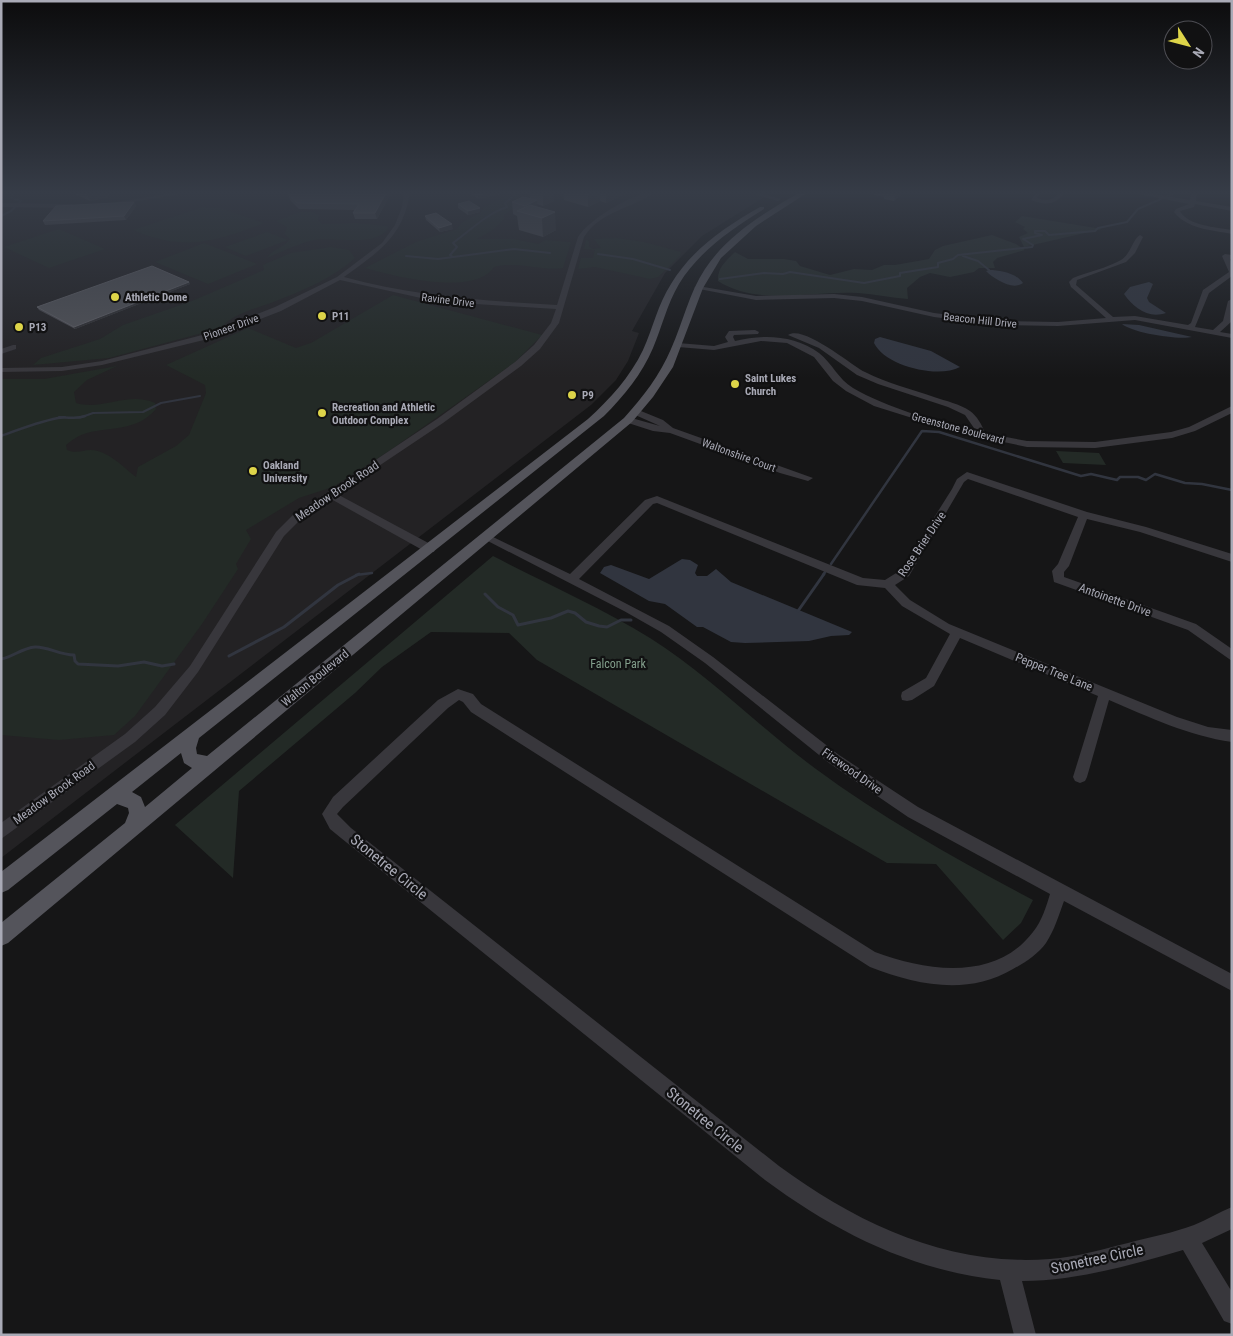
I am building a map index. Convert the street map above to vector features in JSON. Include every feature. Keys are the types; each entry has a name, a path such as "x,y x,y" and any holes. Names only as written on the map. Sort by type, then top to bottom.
{"main road":[{"path":"1,884 592,421 618,396 636,371 700,253"},
{"name":"Walton Boulevard","path":"1,936 589,454 632,416 664,375 700,284 722,253"},
{"path":"683,284 700,284"},
{"path":"673,304 690,310"},
{"path":"569,440 568,444 571,449 589,454"},
{"path":"534,468 546,469 552,473 554,479 552,484"},
{"path":"192,736 188,748 190,758 198,764 211,764"},
{"path":"115,796 127,798 135,803 138,813 131,829"}],"street":[{"name":"Pioneer Drive","path":"1,370 76,368 224,332 278,309 338,278 369,253"},
{"name":"Meadow Brook Road","path":"1,832 130,738 160,711 194,669 280,534 297,516 427,430 526,358 550,331 560,307 576,253"},
{"path":"1110,318 1080,292 1072,282 1075,279 1124,261 1132,253"},
{"path":"1188,329 1194,324 1206,292 1232,272 1225,256 1232,257"},
{"name":"Ravine Drive","path":"338,278 406,294 444,300 560,307"},
{"name":"Beacon Hill Drive","path":"700,284 767,299 813,296 854,298 934,315 997,323 1058,324 1110,318 1135,318 1232,336"},
{"path":"1214,333 1227,322 1232,301"},
{"path":"732,344 729,337 732,333 780,333 802,337 836,354 860,373 951,405 968,414 978,425 982,436"},
{"name":"Greenstone Boulevard","path":"678,342 718,348 761,339 788,341 808,349 818,357 836,379 866,399 904,413 982,436 1027,444 1098,445 1165,436 1188,430 1232,409"},
{"path":"1,352 13,347"},
{"path":"818,357 836,354"},
{"name":"Waltonshire Court","path":"632,416 653,428 671,430 783,471 808,478"},
{"name":"Rose Brier Drive","path":"571,580 649,502 657,499 861,582 875,585 888,584 898,580 905,573 958,489 960,481 967,475 1084,515 1142,529 1232,558"},
{"path":"329,494 430,549"},
{"name":"Antoinette Drive","path":"1084,515 1063,566 1058,571 1058,578 1192,627 1232,656"},
{"name":"Firewood Drive","path":"487,538 648,619 687,644 834,759 875,788 928,821 1232,983"},
{"name":"Pepper Tree Lane","path":"888,584 906,604 920,614 957,632 1190,727 1208,733 1232,736"},
{"path":"907,696 930,682 957,632"},
{"path":"1080,777 1105,693"},
{"name":"Stonetree Circle","path":"1059,891 1040,937 1026,951 1007,965 982,974 958,978 929,977 893,969 870,960 476,708 468,698 458,694 444,704 338,802 329,814 335,824 346,833 772,1173 818,1206 855,1226 925,1255 1009,1271 1042,1270 1074,1266 1188,1238 1217,1226 1232,1217"},
{"path":"1188,1238 1232,1313"},
{"path":"1009,1271 1025,1335"}],"shaded area":[{"name":"Oakland University","path":"1,253 685,253 665,273 632,331 639,333 628,361 616,380 591,405 1,858"},
{"path":"986,271 1012,274 1023,283 1014,286 1009,285"},
{"path":"1149,282 1153,284 1147,298 1149,302 1166,313 1153,315 1142,311 1132,304 1124,294 1130,287"},
{"path":"1122,324 1139,325 1192,337 1176,338 1156,335 1135,330"},
{"path":"880,337 931,351 960,367 939,372 926,371 900,364 880,351 874,343 875,339"},
{"path":"682,559 690,560 698,565 695,573 697,576 707,576 716,569 731,582 852,632 849,635 831,636 809,641 731,642 703,627 697,627 665,604 649,601 600,573 604,567 611,565 649,579"}],"green space":[{"path":"18,253 92,253 49,268"},
{"path":"177,253 230,253 257,264 208,284 155,262"},
{"path":"240,253 253,253 246,256"},
{"path":"290,253 352,253 355,258 337,272 318,283 232,318 221,328 109,358 33,365 41,358 100,339 123,325 192,301 264,270 263,265"},
{"path":"394,253 568,253 563,268 502,265 494,267 484,276 470,281 452,283 413,279 365,268"},
{"path":"594,253 681,253 658,277 650,279 595,267 578,269 581,258 593,258"},
{"path":"734,253 748,259 796,261 800,266 830,275 854,269 872,270 884,265 929,259 933,253 1013,253 997,258 993,262 995,268 979,268 974,272 950,277 930,273 920,277 907,288 908,299 858,293 768,295 734,289 718,281 721,268"},
{"path":"393,295 542,335 513,364 389,451 333,487 299,498 246,530 251,539 236,564 238,569 202,624 135,716 114,735 59,740 1,735 1,379 44,379 117,366 87,380 74,392 76,403 96,405 135,399 155,403 156,409 132,425 84,434 66,445 67,450 71,451 91,450 104,453 136,477 138,467 176,446 189,435 206,393 205,385 166,365 248,328 296,348 311,343"},
{"path":"1056,451 1099,453 1106,465 1063,463"},
{"name":"Falcon Park","path":"493,556 592,606 650,638 714,685 795,753 842,788 922,839 1033,900 1021,923 1003,940 936,864 887,863 537,660 509,633 431,632 382,667 355,693 239,791 233,878 175,825"}],"building":[{"name":"Athletic Dome","path":"152,266 189,282 74,327 37,307"}],"waterway":[{"path":"451,253 450,255 453,257"},
{"path":"406,256 438,259 481,253"},
{"path":"720,279 764,273 783,274 790,272 864,283 900,276 900,273 938,267 938,263 953,259 958,255 973,253"},
{"path":"598,254 633,259 670,270"},
{"path":"963,256 978,261 989,270"},
{"path":"84,416 93,413 143,412 161,403 200,396"},
{"path":"1,436 51,420 84,416"},
{"path":"59,417 65,417"},
{"path":"831,564 922,431 939,432 1081,476 1091,474 1117,480 1120,477 1138,477 1146,480 1155,474 1185,483 1202,484 1232,490"},
{"path":"357,575 372,573"},
{"path":"798,611 824,574"},
{"path":"229,656 284,627 338,585 357,575"},
{"path":"485,594 498,607 513,615 518,625 551,618 568,611 575,613 586,622 599,626 607,627 621,620 631,620"},
{"path":"1,659 26,649 39,647 74,655 75,661 78,664 118,666 144,662 162,666 174,664"}],"place":[{"name":"Athletic Dome","path":"115,297"},
{"name":"P11","path":"322,316"},
{"name":"P13","path":"19,327"},
{"name":"Saint Lukes Church","path":"735,384"},
{"name":"P9","path":"572,395"},
{"name":"Recreation and Athletic Outdoor Complex","path":"322,413"},
{"name":"Oakland University","path":"253,471"}]}
